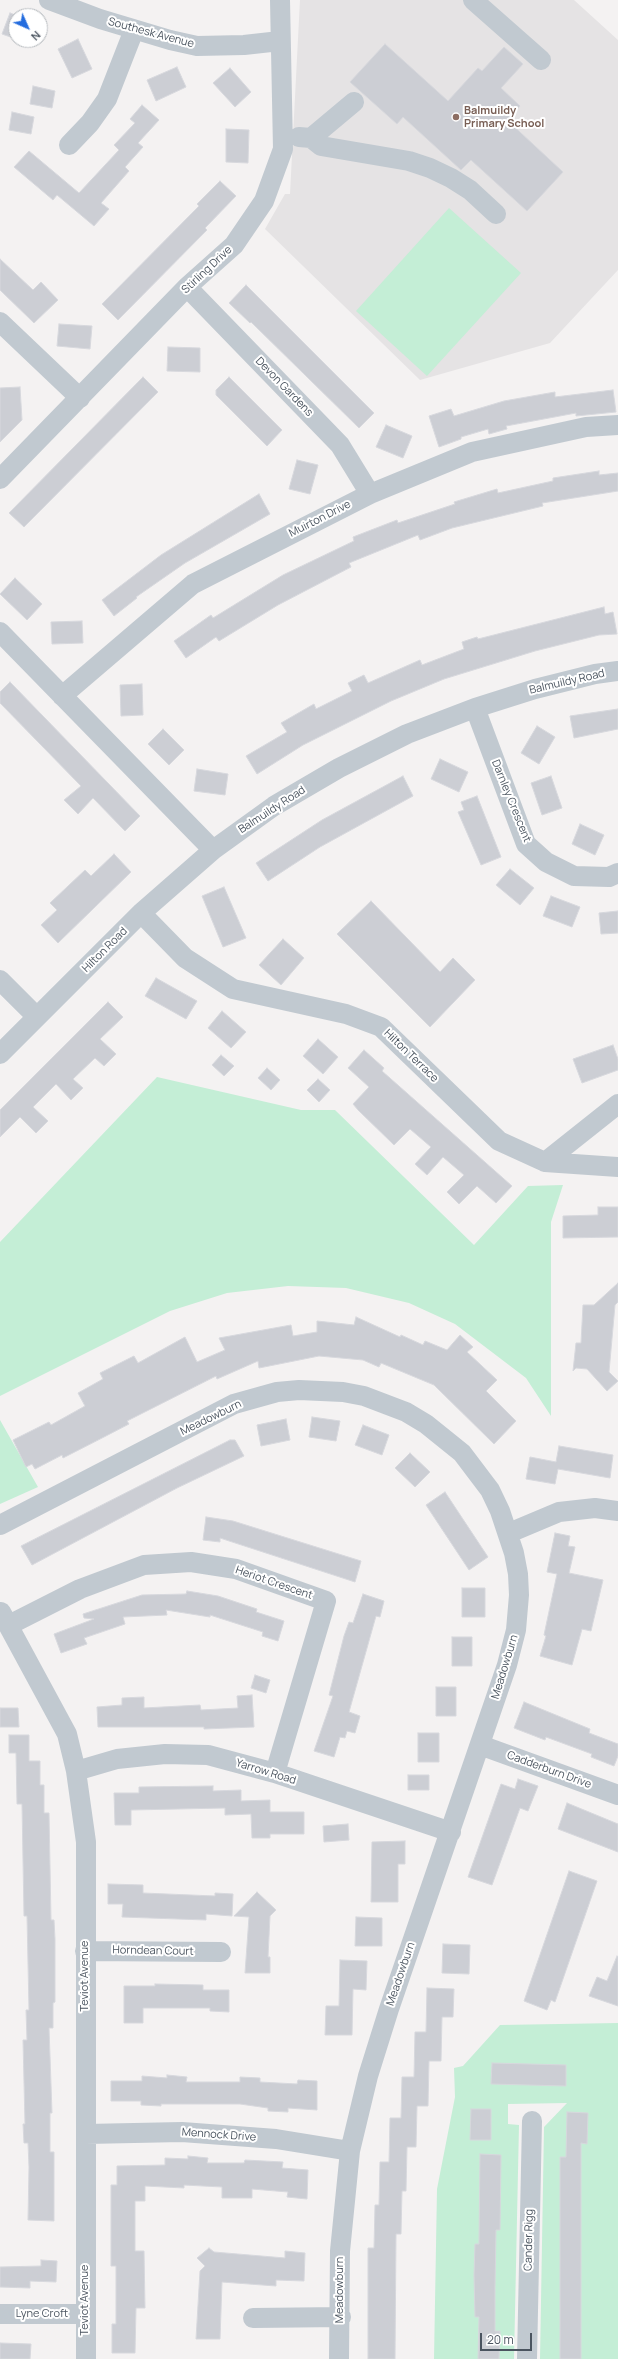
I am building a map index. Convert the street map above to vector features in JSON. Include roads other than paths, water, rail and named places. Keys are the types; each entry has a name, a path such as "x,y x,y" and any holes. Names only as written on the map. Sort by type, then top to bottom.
{"street":[{"name":"Southesk Avenue","path":"49,0 134,30 197,46 244,45 280,41"},
{"name":"Stirling Drive","path":"0,479 187,287 234,245 264,201 283,149 280,0"},
{"path":"473,0 541,60"},
{"path":"69,145 90,123 106,99 134,30"},
{"path":"311,138 354,102"},
{"path":"283,136 311,138 321,146 409,161 430,168 451,178 470,190 496,214"},
{"name":"Devon Gardens","path":"187,287 340,446 370,494"},
{"path":"0,322 80,398"},
{"name":"Muirton Drive","path":"62,696 193,584 370,494 472,452 586,427 618,425"},
{"path":"0,632 213,850"},
{"name":"Balmuildy Road","path":"213,850 274,806 339,768 407,734 475,708 535,689 595,674 618,671"},
{"name":"Darnley Crescent","path":"475,708 526,844 546,862 574,876 609,877 618,873"},
{"name":"Hilton Road","path":"0,1054 141,913 213,850"},
{"name":"Hilton Terrace","path":"141,913 185,958 233,989 346,1014 381,1027 499,1141 545,1162"},
{"path":"0,980 37,1017"},
{"path":"545,1162 618,1104"},
{"path":"545,1162 618,1167"},
{"name":"Meadowburn","path":"0,1525 234,1404 277,1392 321,1390 350,1393 385,1403 420,1420 445,1438 462,1453 490,1490 509,1532 518,1574 519,1595 513,1648 389,2009 368,2076 350,2151 340,2251 341,2317 339,2359"},
{"path":"509,1532 559,1512 595,1508 618,1511"},
{"name":"Heriot Crescent","path":"5,1619 144,1565 191,1562 236,1568 326,1601 275,1773"},
{"name":"Teviot Avenue","path":"5,1619 67,1734 76,1771 86,1842 86,2134 84,2314 86,2359"},
{"name":"Cadderburn Drive","path":"480,1744 618,1795"},
{"name":"Yarrow Road","path":"76,1771 117,1759 165,1754 208,1755 275,1773 451,1832"},
{"name":"Horndean Court","path":"85,1951 221,1952"},
{"name":"Cander Rigg","path":"526,2359 532,2121"},
{"name":"Mennock Drive","path":"86,2134 189,2133 276,2139 350,2151"},
{"name":"Lyne Croft","path":"0,2314 84,2314"},
{"path":"253,2318 341,2317"}],"place":[{"name":"Balmuildy Primary School","path":"456,117"}]}
